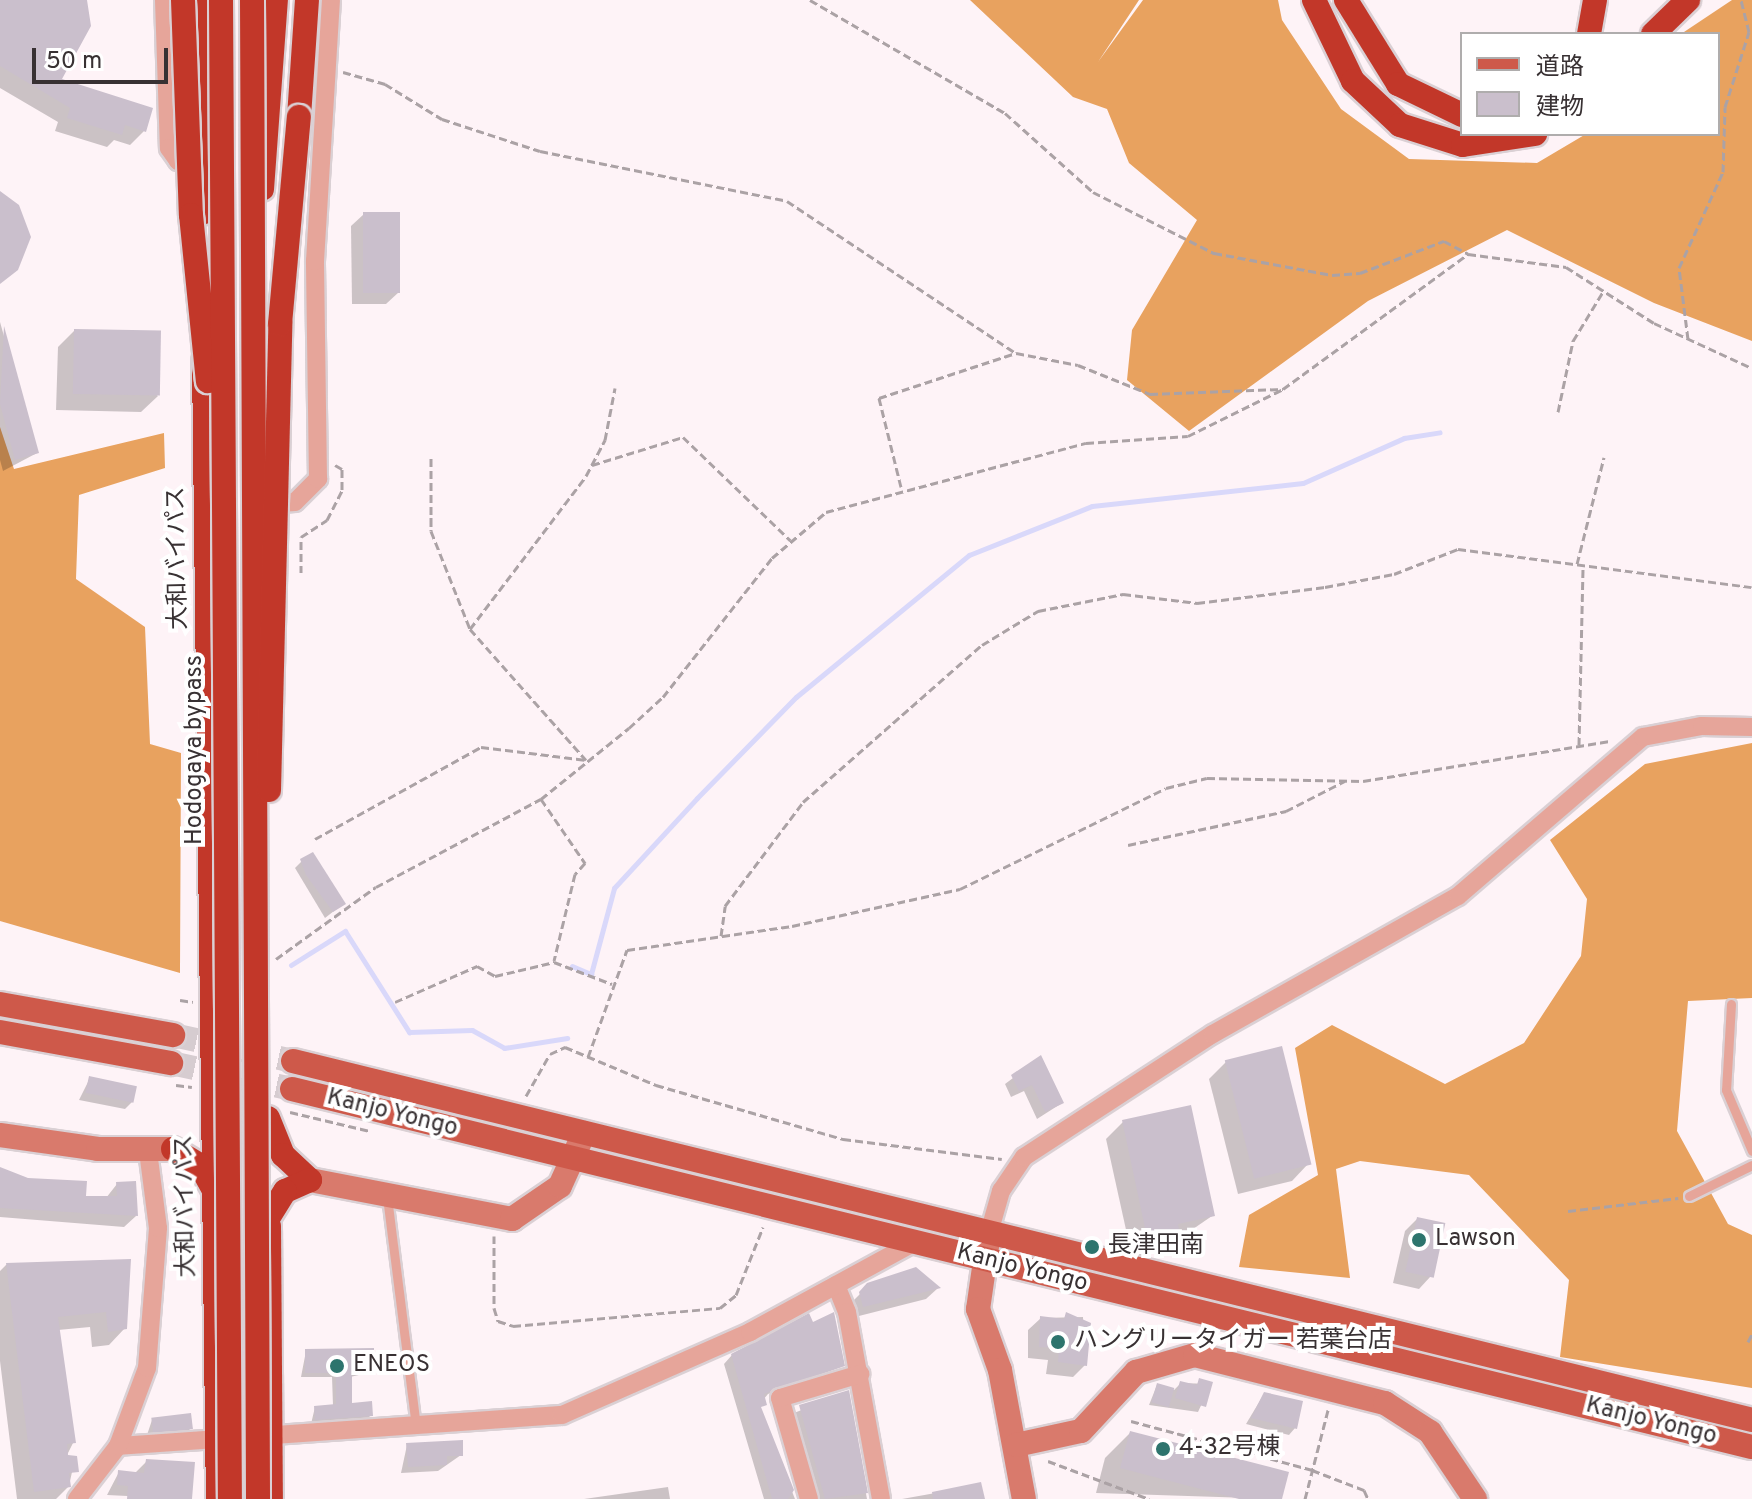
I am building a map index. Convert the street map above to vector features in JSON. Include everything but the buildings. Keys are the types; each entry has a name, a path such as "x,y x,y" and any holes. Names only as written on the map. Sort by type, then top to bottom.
{"highway":[{"path":"183,0 191,215 222,521"},
{"name":"大和バイパス","path":"203,0 201,163 218,1499"},
{"name":"Hodogaya bypass","path":"221,0 230,1499"},
{"path":"252,0 262,1211 271,1499"},
{"path":"262,0 267,962 284,1107 283,1155 310,1180 285,1191 262,1211"},
{"path":"262,189 276,0"},
{"path":"258,1499 280,324 307,0"},
{"path":"1314,0 1353,81 1400,125 1463,145 1522,136"},
{"path":"1346,0 1379,63 1419,100 1460,114"},
{"path":"1358,0 1379,63"},
{"path":"1589,32 1595,0"},
{"path":"1655,32 1688,0"},
{"path":"262,1211 284,1107"},
{"path":"173,1149 197,1137 214,1109"},
{"path":"173,1149 200,1165 215,1192"}],"main road":[{"path":"0,1004 173,1035"},
{"path":"0,1032 171,1063"},
{"name":"Kanjo Yongo","path":"293,1061 1752,1420"},
{"name":"Kanjo Yongo","path":"284,1107 577,1160 1752,1447"}],"street":[{"path":"164,0 169,148 178,161 201,163"},
{"path":"263,504 310,494 319,461 315,261 330,68 331,0"},
{"path":"1024,1499 1016,1445 978,1309 982,1259 1014,1168 1187,1049 1458,896 1643,737 1702,726 1752,727"},
{"path":"310,1180 494,1220 539,1208 577,1160 584,1133"},
{"path":"0,1135 148,1151 173,1149"},
{"path":"76,1499 118,1446 155,1324 158,1228 148,1151"},
{"path":"118,1446 417,1430 562,1415 836,1285 913,1243"},
{"path":"836,1285 860,1374 881,1499"},
{"path":"1016,1445 1081,1431 1136,1372 1176,1355 1334,1387 1385,1403 1430,1432 1475,1499"},
{"path":"809,1499 780,1398 860,1374"}],"lane":[{"path":"1731,1004 1726,1090 1752,1151"},
{"path":"1689,1196 1752,1165"},
{"path":"387,1197 417,1430"}],"path":[{"path":"810,0 1005,113 1093,192 1214,253 1332,275 1360,273 1444,241 1468,254 1566,267 1688,339 1752,368"},
{"path":"1688,339 1679,268 1721,181 1725,107 1749,32 1741,0"},
{"path":"330,68 385,84 442,119 540,151 787,201 1016,353 1174,398 1283,389"},
{"path":"267,962 290,954 376,887 541,799 663,697 790,540 843,503 1086,443 1188,436 1283,389 1468,254"},
{"path":"1558,412 1573,341 1604,289"},
{"path":"901,487 879,398 1016,353"},
{"path":"470,629 592,465 605,440 615,388"},
{"path":"592,465 683,437 790,540"},
{"path":"1577,564 1604,457"},
{"path":"431,458 431,531 470,629 586,760"},
{"path":"301,573 301,537 327,520 342,490 342,469 319,461"},
{"path":"721,936 725,906 803,802 982,645 1038,611 1123,594 1197,603 1266,595 1394,574 1458,549 1752,587"},
{"path":"1579,745 1583,564"},
{"path":"588,1057 612,984 627,950 721,936 960,889 1166,788 1250,774 1345,781 1643,737"},
{"path":"315,839 481,747 586,760"},
{"path":"1128,845 1286,811 1345,781"},
{"path":"541,799 585,863 575,874 554,962"},
{"path":"395,1002 477,966 495,976 554,962 612,984"},
{"path":"512,1115 556,1049 588,1057 656,1085 843,1139 1005,1159 1014,1168"},
{"path":"284,1107 370,1132"},
{"path":"1568,1211 1689,1196"},
{"path":"494,1220 494,1308 498,1321 513,1326 720,1308 736,1295 769,1207"},
{"path":"1748,1342 1752,1334"},
{"path":"1305,1499 1334,1387"},
{"path":"1131,1421 1312,1470 1364,1490 1368,1499"},
{"path":"1041,1458 1149,1499"}],"shaded area":[{"path":"970,0 1139,0 1098,62 1143,0 1278,0 1282,20 1341,109 1409,159 1537,163 1583,136 1720,136 1720,32 1684,32 1732,0 1752,0 1752,341 1654,303 1507,230 1368,301 1189,431 1127,380 1132,330 1197,220 1129,163 1107,109 1073,97"},
{"path":"0,427 14,469 164,433 165,468 79,495 76,579 145,627 150,744 181,753 180,973 0,921"},
{"path":"1752,743 1752,998 1688,1001 1677,1131 1728,1224 1752,1235 1752,1388 1560,1357 1569,1280 1469,1175 1360,1161 1336,1169 1350,1278 1239,1267 1249,1215 1318,1175 1295,1048 1332,1025 1445,1084 1524,1043 1581,956 1587,899 1550,840 1645,764"}],"waterway":[{"path":"572,966 591,974 614,888 697,798 796,697 969,555 1092,506 1303,483 1404,438 1440,432"},
{"path":"291,965 345,931 409,1032 472,1030 504,1048 567,1038"}],"tunnel":[{"path":"173,1035 293,1061"},
{"path":"171,1063 292,1089"}],"place":[{"name":"Lawson","path":"1419,1240"},
{"name":"長津田南","path":"1092,1247"},
{"name":"ハングリータイガー 若葉台店","path":"1058,1342"},
{"name":"ENEOS","path":"337,1366"},
{"name":"4-32号棟","path":"1163,1449"}]}
